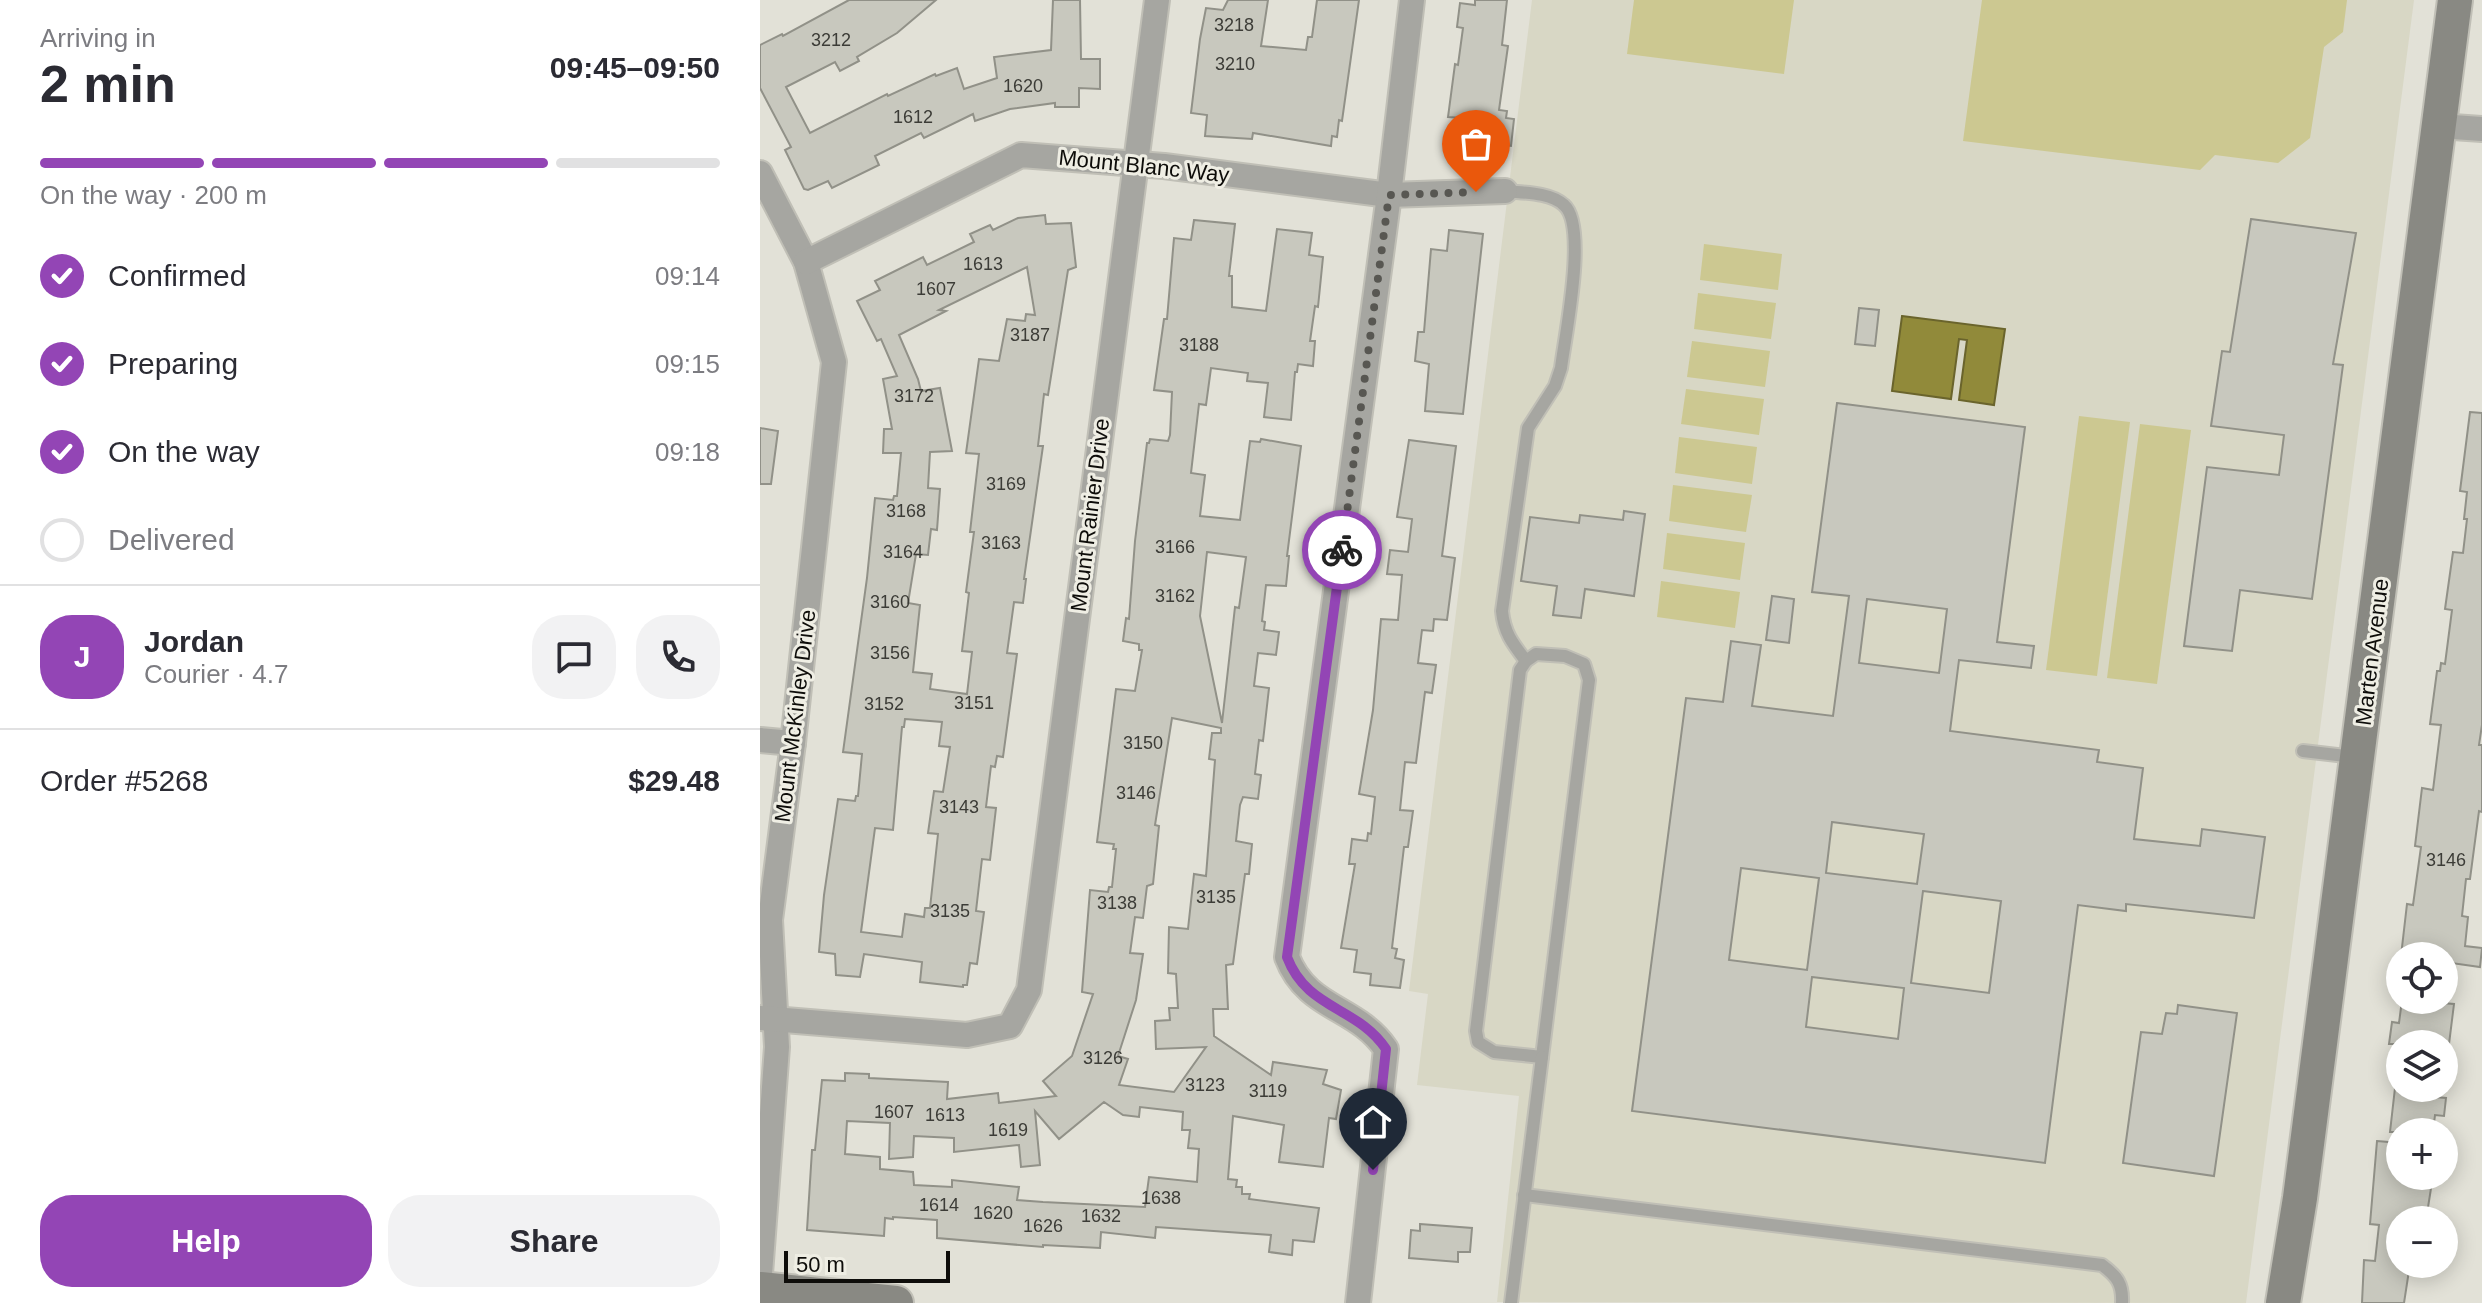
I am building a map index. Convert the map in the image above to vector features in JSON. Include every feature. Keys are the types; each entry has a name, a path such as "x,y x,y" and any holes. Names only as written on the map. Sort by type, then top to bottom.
{"street":[{"name":"Mount Rainier Drive","path":"769,1018 967,1035 1010,1026 1029,990 1157,0"},
{"path":"1358,1303 1386,1049 1374,1031 1308,991 1294,974 1287,957 1389,195 1412,0"},
{"name":"Marten Avenue","path":"2283,1303 2300,1198 2455,0"},
{"path":"2439,126 2482,129"},
{"name":"Mount Blanc Way","path":"806,262 1021,155 1137,164 1389,195 1505,191"},
{"name":"Mount McKinley Drive","path":"760,173 806,262 834,362 793,743 770,920 760,1274"},
{"path":"760,740 793,743"},
{"path":"2290,1259 2306,1303"},
{"path":"760,1289 896,1303"}],"lane":[{"path":"1505,191 1544,195 1564,205 1574,219 1576,244 1561,368 1555,386 1528,428 1502,611 1503,626 1509,639 1526,661"},
{"path":"1511,1303 1524,1195 1542,1057 1589,680 1584,664 1565,656 1536,654 1520,670 1476,1031 1478,1042 1494,1052 1542,1057"},
{"path":"2303,751 2358,758"},
{"path":"1524,1195 2102,1265 2113,1273 2123,1287 2122,1303"}],"shaded area":[{"path":"1532,0 2414,0 2246,1303 1497,1302 1519,1096 1417,1085 1428,994 1409,991"},
{"path":"1634,0 1794,0 1784,74 1627,54"},
{"path":"1982,0 2347,0 2343,32 2324,47 2310,138 2278,163 2215,155 2200,170 1963,141"},
{"path":"1704,244 1782,254 1778,290 1700,280"},
{"path":"1698,293 1776,303 1771,339 1694,329"},
{"path":"1902,316 2005,329 1994,405 1959,400 1967,340 1959,339 1951,399 1892,391"},
{"path":"1692,341 1770,351 1765,387 1687,377"},
{"path":"1686,389 1764,399 1759,435 1681,424"},
{"path":"2079,416 2130,422 2097,676 2046,670"},
{"path":"2140,424 2191,430 2157,684 2107,678"},
{"path":"1679,437 1757,447 1752,484 1675,473"},
{"path":"1673,485 1752,495 1746,532 1669,521"},
{"path":"1667,533 1745,543 1740,580 1663,569"},
{"path":"1661,581 1740,592 1735,628 1657,617"}],"building":[{"path":"849,0 936,0 897,33 857,57 859,61 840,71 835,62 786,87 810,133 887,94 935,74 957,68 964,89 997,78 994,57 1051,50 1053,0 1080,0 1081,59 1100,59 1100,89 1079,88 1079,107 1055,107 1055,103 1010,109 975,121 973,114 924,138 921,133 875,156 879,165 832,188 828,181 804,189 785,150 791,147 760,88 760,45"},
{"path":"1228,0 1268,0 1261,46 1306,50 1308,37 1312,37 1317,0 1359,0 1342,121 1339,120 1337,137 1332,136 1331,146 1253,133 1252,139 1205,136 1207,115 1191,113 1200,39 1206,8 1223,10"},
{"path":"1475,0 1507,0 1502,45 1508,46 1499,110 1507,111 1506,118 1514,119 1511,146 1461,140 1463,118 1448,117 1463,28 1457,27 1460,3 1475,5"},
{"path":"1045,215 1046,224 1071,223 1076,267 1068,270 1048,395 1044,394 1038,446 1043,446 1023,603 1014,602 1007,653 1017,654 1003,757 997,756 995,767 991,766 986,807 996,808 990,860 982,859 976,911 984,912 977,964 970,963 967,985 963,987 920,982 922,962 864,954 860,977 836,975 835,954 819,952 824,895 838,799 855,801 858,796 862,754 843,752 875,498 893,500 897,496 901,453 883,453 884,429 892,429 883,379 897,376 881,339 877,341 857,301 880,290 875,281 923,257 927,265 974,242 970,234 990,225 993,230 1018,218","holes":["1027,267 1035,315 1026,314 1025,321 1007,319 999,361 979,359 966,453 979,454 962,651 972,652 967,694 930,689 932,674 913,672 920,605 908,603 916,554 928,555 931,529 937,530 940,489 928,488 930,452 952,451 940,388 921,391 899,335 946,311 939,310","905,719 942,722 939,746 950,747 943,792 934,791 928,833 938,834 930,908 925,908 924,917 905,914 902,937 861,932 875,828 893,830"]},
{"path":"2251,219 2356,233 2333,364 2343,365 2312,599 2240,590 2232,651 2184,646 2207,467 2279,475 2284,435 2211,426 2222,351 2230,352"},
{"path":"1194,220 1235,224 1229,276 1232,276 1232,307 1266,311 1277,229 1312,233 1309,255 1323,257 1318,307 1315,306 1310,341 1315,341 1313,366 1298,364 1291,420 1264,417 1268,383 1247,381 1248,373 1211,368 1206,405 1199,404 1191,473 1205,475 1200,516 1240,520 1250,441 1260,442 1261,439 1301,446 1286,586 1266,585 1264,630 1279,632 1276,655 1258,653 1254,686 1269,688 1263,741 1259,740 1255,774 1261,775 1258,799 1243,797 1240,805 1236,841 1252,844 1233,964 1226,965 1228,1009 1213,1009 1214,1036 1271,1075 1273,1062 1327,1070 1323,1084 1341,1090 1336,1119 1329,1118 1323,1167 1279,1162 1284,1125 1233,1116 1228,1179 1237,1180 1236,1187 1242,1187 1242,1194 1250,1194 1249,1199 1319,1208 1314,1242 1293,1240 1292,1255 1269,1252 1271,1235 1156,1227 1155,1238 1101,1232 1100,1248 1043,1247 937,1238 937,1220 893,1217 885,1218 884,1236 807,1230 812,1150 815,1150 822,1080 845,1081 845,1073 869,1074 869,1078 948,1082 947,1099 998,1093 999,1103 1056,1096 1043,1081 1072,1056 1093,994 1082,992 1090,890 1108,892 1112,887 1116,849 1113,849 1114,844 1097,842 1116,689 1135,691 1142,650 1139,650 1139,644 1123,641 1126,618 1129,619 1147,443 1150,439 1168,441 1170,435 1172,392 1154,390 1164,319 1167,319 1174,238 1191,240","holes":["1207,552 1246,557 1239,608 1235,607 1222,723 1200,616","1172,718 1221,728 1221,733 1212,733 1209,759 1215,760 1206,876 1194,874 1188,929 1169,927 1168,973 1176,974 1178,1008 1169,1008 1170,1020 1155,1021 1156,1049 1206,1047 1174,1092 1119,1085 1128,1059 1118,1056 1136,1000 1143,954 1130,953 1135,917 1143,918 1147,886 1153,884 1159,826 1155,825","1104,1102 1123,1115 1139,1117 1140,1107 1183,1112 1182,1130 1190,1130 1188,1148 1199,1149 1197,1182 1149,1177 1145,1207 1017,1200 1019,1187 952,1180 952,1187 914,1185 913,1172 880,1169 880,1157 845,1154 847,1121 890,1123 889,1159 913,1157 914,1136 954,1138 954,1152 1019,1145 1021,1167 1040,1165 1035,1111 1059,1139"]},
{"path":"1449,230 1483,234 1463,414 1425,411 1429,364 1415,361 1418,332 1424,332 1431,249 1447,251"},
{"path":"1859,308 1879,310 1875,346 1855,344"},
{"path":"1837,403 2025,427 1997,642 2034,646 2031,668 1959,660 1950,731 2099,750 2097,762 2143,768 2134,839 2200,846 2202,829 2265,837 2254,918 2126,904 2126,911 2078,905 2045,1163 1632,1111 1686,698 1723,702 1731,641 1761,645 1752,706 1833,716 1849,596 1812,592","holes":["1867,599 1947,609 1939,673 1859,663","1832,822 1924,834 1917,884 1826,873","1741,868 1819,878 1807,970 1729,960","1923,891 2001,901 1989,993 1911,983","1812,977 1904,988 1898,1039 1806,1027"]},
{"path":"2470,412 2482,413 2482,725 2479,745 2482,745 2482,812 2479,811 2462,916 2468,917 2465,946 2482,948 2480,967 2458,964 2458,942 2403,942 2407,904 2413,905 2421,847 2415,846 2422,788 2433,790 2441,725 2430,724 2437,671 2440,671 2441,663 2445,664 2452,610 2445,609 2453,552 2463,553 2467,519 2464,519 2467,492 2460,491"},
{"path":"760,428 778,431 771,484 760,484"},
{"path":"1409,440 1456,446 1442,556 1455,558 1447,620 1434,619 1433,631 1422,630 1418,663 1436,665 1432,693 1425,692 1416,763 1405,762 1400,810 1413,811 1408,847 1404,847 1392,948 1397,949 1395,958 1404,960 1400,988 1370,985 1371,974 1354,972 1357,950 1341,948 1355,864 1349,864 1352,839 1367,841 1368,833 1371,834 1375,797 1359,794 1373,710 1381,619 1398,620 1402,575 1387,574 1390,550 1408,552 1412,519 1397,517"},
{"path":"1624,511 1645,514 1634,596 1585,589 1581,618 1553,615 1557,586 1521,581 1530,517 1579,523 1580,515 1623,520"},
{"path":"1772,596 1794,599 1789,643 1766,640"},
{"path":"2178,1005 2237,1013 2214,1176 2123,1163 2141,1032 2162,1034 2166,1013 2177,1014"},
{"path":"2400,1014 2453,1014 2451,1030 2391,1030 2392,1022 2399,1023"},
{"path":"2393,1102 2446,1102 2444,1116 2392,1118"},
{"path":"2377,1141 2386,1142 2386,1190 2431,1190 2428,1206 2386,1206 2386,1278 2408,1278 2404,1303 2362,1303 2364,1260 2375,1261 2379,1225 2370,1224"},
{"path":"1420,1224 1472,1228 1470,1252 1458,1252 1458,1262 1409,1258 1411,1230 1420,1231"}],"way so far":[{"path":"1342,550 1389,195 1476,192"}],"route":[{"path":"1342,550 1287,957 1294,974 1308,991 1374,1031 1386,1049 1373,1170"}]}
